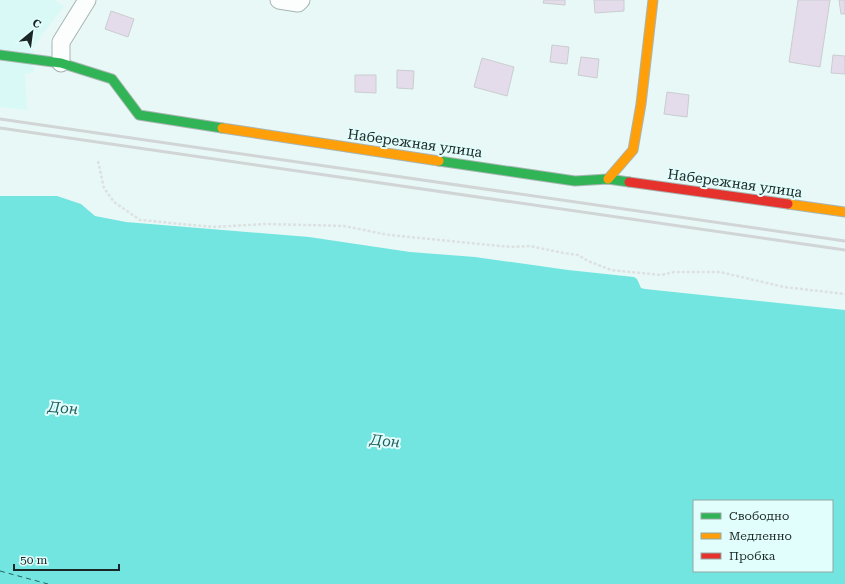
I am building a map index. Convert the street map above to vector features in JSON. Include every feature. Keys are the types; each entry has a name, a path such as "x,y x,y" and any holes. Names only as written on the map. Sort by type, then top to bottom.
{"street":[{"path":"61,62 61,42 87,0"},
{"path":"279,0 298,3 301,0"},
{"path":"608,179 633,150 641,104 653,0"},
{"name":"Набережная улица","path":"0,55 61,62 112,79 139,115 575,181 608,179 845,212"}],"path":[{"path":"98,161 104,188 114,202 140,220 213,227 265,224 344,226 389,235 511,247 530,246 578,255 588,261 611,270 661,275 674,272 720,272 784,287 845,294"}],"shaded area":[{"path":"0,0 54,0 64,6 33,47 34,72 25,74 27,110 0,107"}],"water":[{"name":"Дон","path":"0,196 57,196 81,204 95,216 126,222 309,237 410,252 475,257 568,270 634,277 637,279 641,288 645,289 845,310 845,584 0,584"}],"building":[{"path":"544,0 565,0 565,5 543,3"},
{"path":"594,0 624,0 624,11 595,13"},
{"path":"798,0 830,0 820,67 789,62"},
{"path":"839,0 845,0 845,14 841,14"},
{"path":"111,11 134,19 128,37 105,29"},
{"path":"552,45 569,47 567,64 550,62"},
{"path":"833,55 845,56 845,74 831,73"},
{"path":"581,57 599,59 597,78 578,75"},
{"path":"482,58 514,67 507,96 474,87"},
{"path":"397,70 414,71 413,89 397,88"},
{"path":"355,75 376,75 376,93 355,92"},
{"path":"667,92 689,95 687,117 664,114"}],"ferry route":[{"path":"0,571 48,584"}],"railway":[{"path":"0,119 845,241"},
{"path":"0,128 845,250"}],"traffic: fast":[{"path":"0,55 61,63 112,79 139,115 222,128"},
{"path":"439,161 575,181 608,179 629,182"}],"traffic: slow":[{"path":"608,179 633,150 641,104 653,0"},
{"path":"222,128 439,161"},
{"path":"788,204 845,212"}],"traffic: jam":[{"path":"629,182 788,204"}]}
